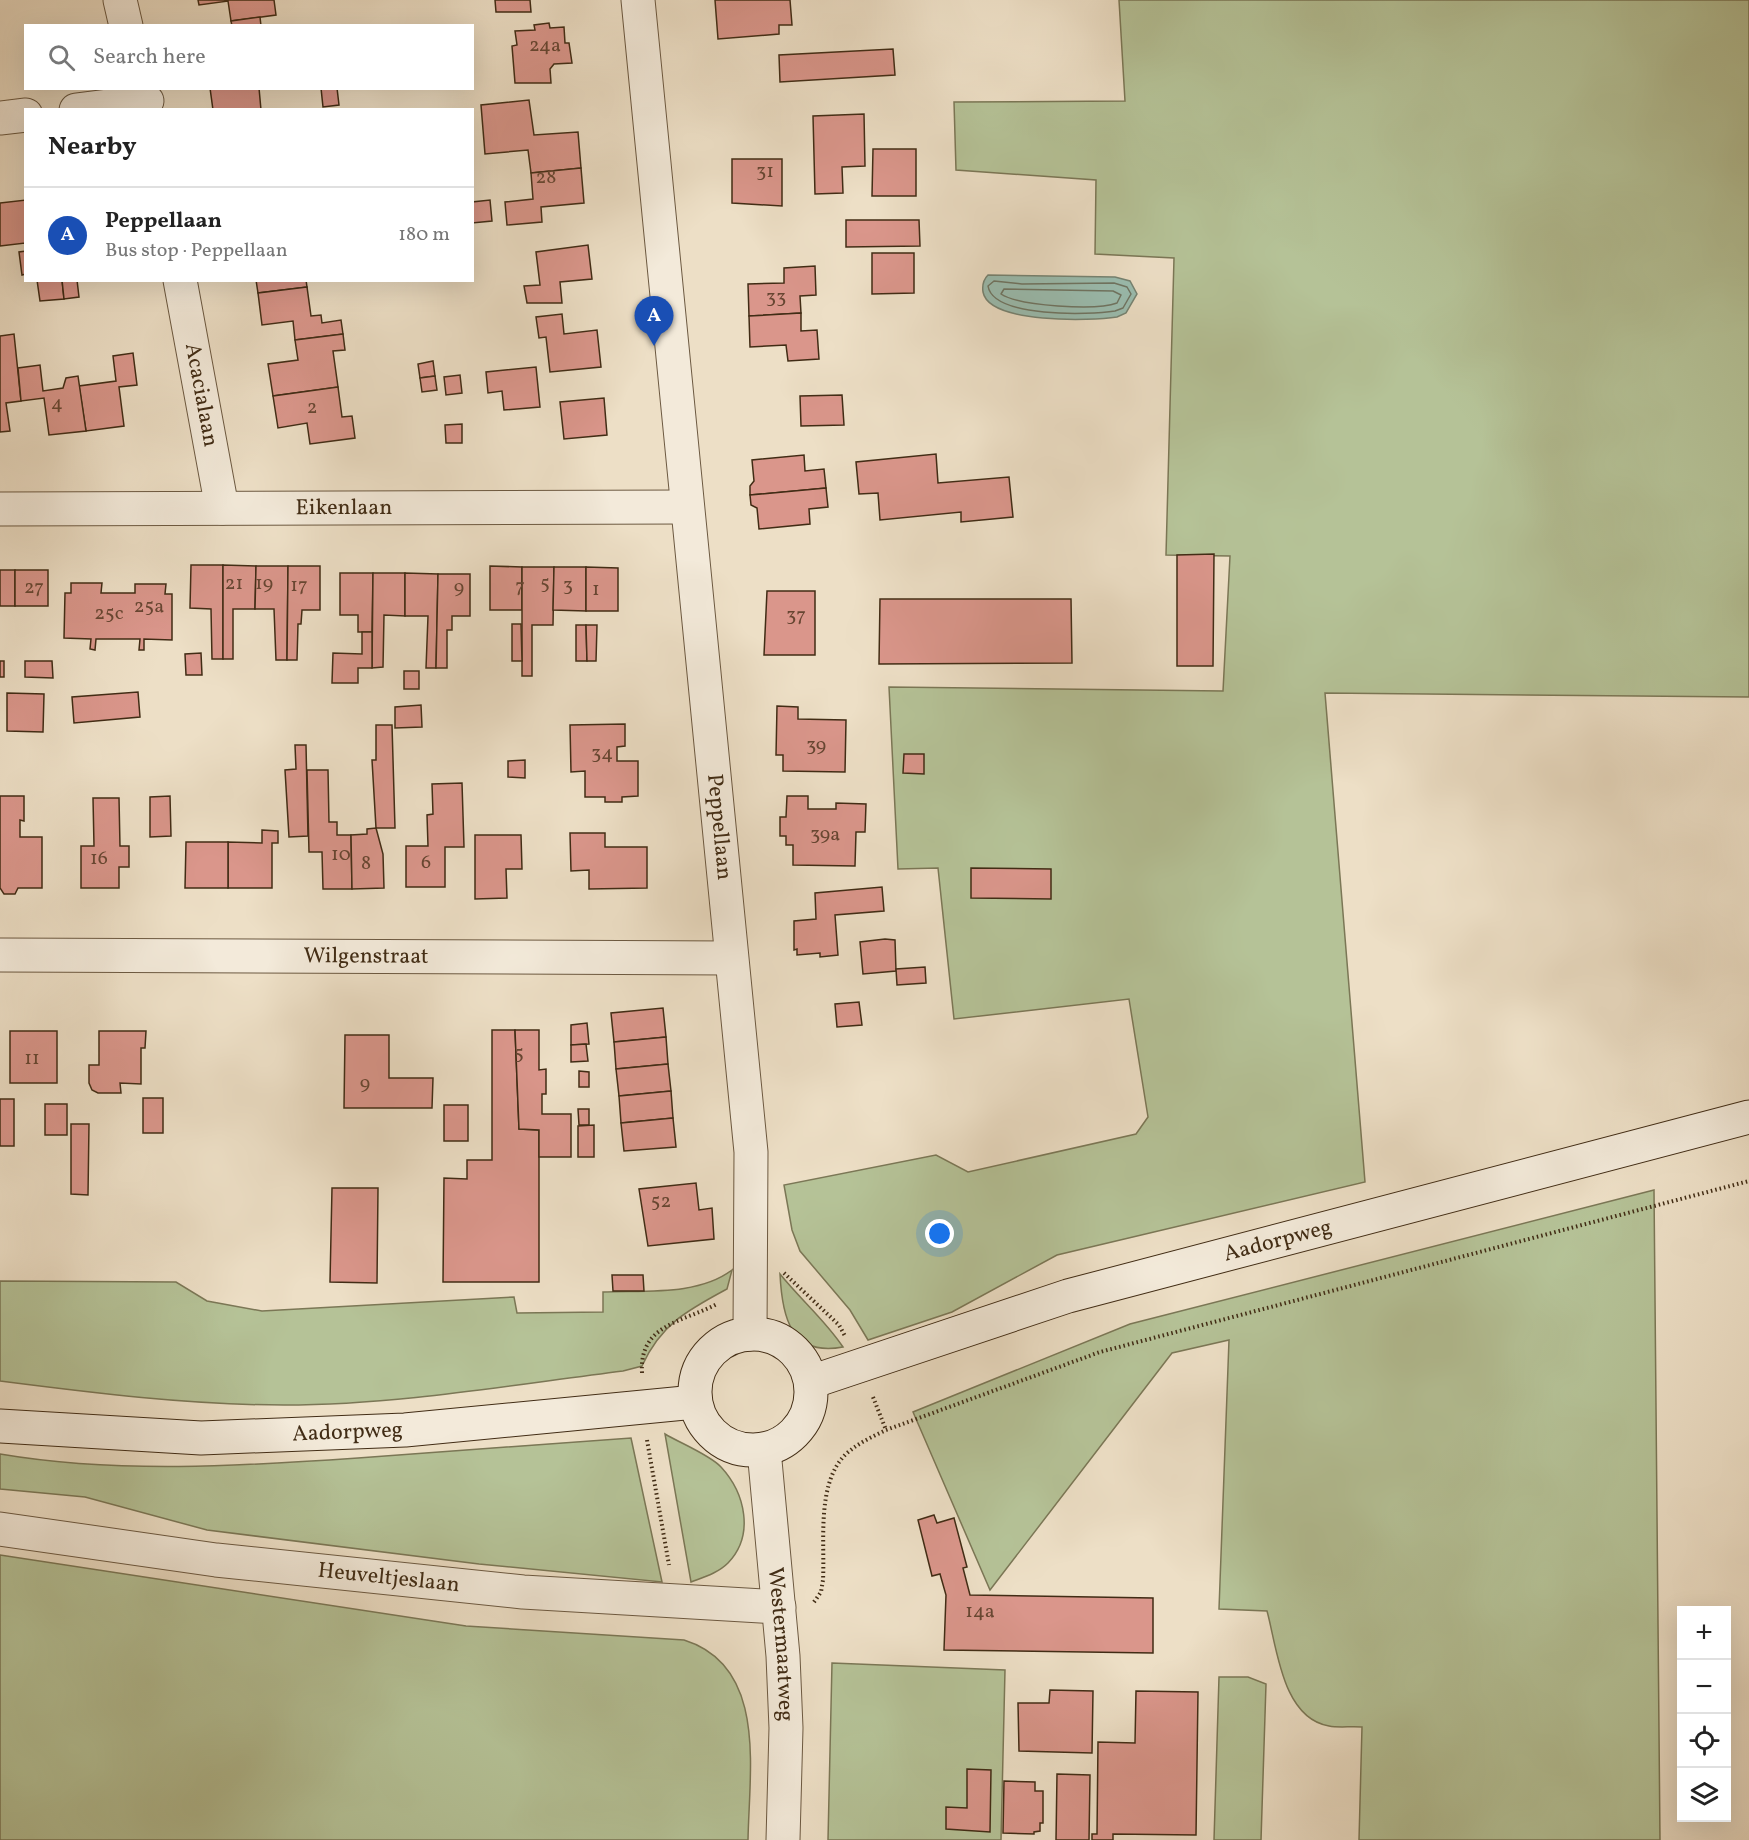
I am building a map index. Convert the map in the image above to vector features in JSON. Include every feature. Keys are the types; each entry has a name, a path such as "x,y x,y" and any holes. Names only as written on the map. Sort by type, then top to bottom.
{"street":[{"path":"120,0 126,24"},
{"name":"Peppellaan","path":"638,0 751,1152 750,1334"},
{"path":"90,108 146,100"},
{"path":"0,118 24,115"},
{"name":"Acacialaan","path":"180,282 222,508"},
{"name":"Eikenlaan","path":"0,509 686,507"},
{"name":"Wilgenstraat","path":"0,954 731,958"},
{"name":"Aadorpweg","path":"811,1382 1068,1296 1749,1117"},
{"path":"750,1334 777,1339 800,1357 811,1382 810,1405 801,1426 785,1442 764,1450 733,1448 708,1430 695,1402 696,1378 707,1356 726,1340 750,1334"},
{"name":"Aadorpweg","path":"0,1426 201,1438 405,1430 695,1402"},
{"name":"Westermaatweg","path":"764,1450 779,1607 786,1728 783,1840"},
{"name":"Heuveltjeslaan","path":"0,1529 216,1560 523,1592 675,1599 779,1607"}],"path":[{"path":"779,1607 808,1607 821,1592 826,1498 834,1471 845,1455 859,1443 886,1430 1100,1352 1749,1181"},
{"path":"750,1242 839,1325 860,1364 886,1430"},
{"path":"675,1599 648,1459 641,1359 649,1338 669,1324 702,1312 752,1286"}],"shaded area":[{"path":"1119,0 1749,0 1749,697 1325,693 1365,1182 1057,1255 952,1312 868,1340 850,1310 800,1251 792,1230 784,1185 936,1155 968,1172 1136,1134 1148,1117 1129,999 954,1019 938,868 898,869 889,687 1223,691 1230,556 1166,555 1174,258 1095,254 1096,180 956,170 954,102 1125,101"},
{"path":"1654,1190 1660,1840 1359,1840 1362,1727 1329,1726 1313,1720 1301,1710 1291,1696 1284,1679 1267,1611 1219,1609 1229,1340 1172,1353 990,1590 913,1412 1130,1324"},
{"path":"732,1270 727,1289 688,1312 667,1329 658,1339 642,1366 623,1371 411,1398 284,1405 177,1401 0,1381 0,1281 176,1282 207,1301 262,1311 514,1297 517,1313 603,1312 603,1292 687,1288 718,1278"},
{"path":"780,1274 829,1328 843,1347 811,1346 792,1330 783,1305"},
{"path":"665,1434 721,1467 736,1489 744,1514 742,1540 728,1563 715,1572 691,1582"},
{"path":"631,1438 662,1582 479,1564 207,1530 85,1497 0,1489 0,1454 89,1464 224,1466"},
{"path":"0,1555 466,1626 684,1640 711,1653 730,1673 741,1697 748,1724 750,1753 748,1840 0,1840"},
{"path":"832,1663 1005,1670 1001,1840 828,1840"},
{"path":"1219,1677 1248,1677 1266,1684 1261,1840 1214,1840"}],"water":[{"path":"988,275 1115,277 1130,281 1137,294 1126,313 1117,317 1043,318 1003,310 989,302 983,292 984,281"}],"building":[{"path":"198,0 274,0 276,15 231,21 228,1 199,5"},
{"path":"495,0 530,0 531,12 496,12"},
{"path":"715,0 790,0 792,25 779,25 779,34 718,39"},
{"path":"260,17 261,24 232,24 231,21"},
{"path":"549,23 550,28 564,27 565,43 569,43 572,63 554,64 550,69 551,83 515,83 512,46 517,45 515,31 535,30 534,25"},
{"path":"893,49 895,75 780,82 779,55"},
{"path":"210,90 259,90 261,108 213,108"},
{"path":"321,90 337,90 339,105 323,107"},
{"path":"529,100 534,135 578,132 581,168 531,173 528,150 485,154 481,105"},
{"path":"864,114 865,166 842,167 843,193 815,194 813,116"},
{"path":"873,149 916,149 916,196 872,196"},
{"path":"732,159 782,159 782,206 732,203"},
{"path":"581,168 584,203 541,207 542,222 507,225 505,202 533,199 531,173"},
{"path":"24,200 24,243 0,246 0,203"},
{"path":"490,200 492,221 474,223 474,202"},
{"path":"846,220 919,220 920,246 846,247"},
{"path":"588,245 592,279 560,282 562,303 527,303 524,286 540,285 536,252"},
{"path":"24,251 24,274 22,275 19,252"},
{"path":"872,253 914,253 914,293 872,294"},
{"path":"815,266 816,295 800,296 801,313 749,316 748,284 784,283 784,268"},
{"path":"37,282 62,282 64,299 40,301"},
{"path":"62,282 77,282 79,297 64,299"},
{"path":"256,282 306,282 307,287 258,293"},
{"path":"307,287 311,316 321,315 322,323 341,320 343,334 295,340 293,321 262,325 258,293"},
{"path":"801,313 801,331 817,330 819,359 788,361 786,345 750,347 749,316"},
{"path":"562,314 564,334 597,330 601,367 550,372 546,337 539,338 536,317"},
{"path":"14,334 21,401 6,403 10,431 0,432 0,336"},
{"path":"343,334 345,350 333,351 338,387 273,396 268,364 298,360 295,340"},
{"path":"133,353 137,385 119,387 124,426 86,431 79,386 116,381 113,356"},
{"path":"433,361 435,376 420,378 418,364"},
{"path":"40,365 43,391 63,388 66,378 78,376 86,431 49,435 44,398 21,401 18,368"},
{"path":"536,367 540,407 504,410 502,391 488,393 486,372"},
{"path":"460,375 462,393 446,395 444,377"},
{"path":"435,376 437,390 422,392 420,378"},
{"path":"338,387 342,417 352,416 355,438 310,444 307,423 278,428 273,396"},
{"path":"842,395 844,425 801,426 800,396"},
{"path":"604,398 607,435 564,439 560,402"},
{"path":"462,424 462,443 446,443 445,425"},
{"path":"936,454 938,483 1009,477 1013,517 961,522 961,512 880,520 878,493 859,494 856,462"},
{"path":"804,455 805,471 824,469 826,488 750,495 750,486 754,481 752,460"},
{"path":"826,488 828,507 809,509 810,524 759,529 757,508 751,505 750,495"},
{"path":"1214,554 1213,666 1177,666 1177,555"},
{"path":"191,565 223,565 223,659 212,659 211,609 190,608"},
{"path":"223,565 256,566 255,609 233,609 233,659 223,659"},
{"path":"256,566 288,566 287,660 276,660 274,609 255,609"},
{"path":"288,566 320,566 320,610 302,610 301,624 298,624 297,660 287,660"},
{"path":"490,566 522,567 522,610 490,610"},
{"path":"522,567 554,567 553,625 532,625 532,676 522,676"},
{"path":"554,567 586,567 586,611 553,610"},
{"path":"586,567 618,568 618,611 586,611"},
{"path":"0,570 15,570 15,606 0,606"},
{"path":"15,570 48,570 48,606 15,606"},
{"path":"340,573 373,573 372,632 358,632 358,615 340,615"},
{"path":"373,573 405,573 405,616 384,615 383,667 372,668"},
{"path":"405,573 438,574 436,668 426,668 428,616 405,616"},
{"path":"438,574 470,574 470,616 452,616 452,630 447,630 447,668 436,668"},
{"path":"71,583 102,583 101,593 135,593 135,584 166,584 165,594 172,594 172,640 144,639 144,650 139,650 140,639 96,639 95,650 90,649 91,639 64,638 65,593 71,593"},
{"path":"767,591 815,591 815,655 764,655"},
{"path":"880,599 1071,599 1072,663 879,664"},
{"path":"512,624 521,624 522,661 512,661"},
{"path":"576,625 586,625 587,661 576,661"},
{"path":"586,625 597,625 596,661 587,661"},
{"path":"362,632 372,632 372,668 358,668 358,683 332,683 333,653 362,654"},
{"path":"201,653 202,675 186,675 185,654"},
{"path":"0,661 4,661 4,677 0,677"},
{"path":"25,661 52,661 53,678 25,677"},
{"path":"404,671 419,671 419,689 404,689"},
{"path":"138,692 140,717 74,723 72,697"},
{"path":"7,693 44,694 43,732 7,731"},
{"path":"421,705 422,727 395,728 395,707"},
{"path":"777,706 798,707 798,719 846,720 845,772 783,771 783,755 776,755"},
{"path":"625,724 625,746 617,747 617,761 638,761 638,796 622,797 622,802 605,802 605,797 585,797 585,771 571,772 570,725"},
{"path":"376,725 392,725 395,828 376,828 372,760 376,760"},
{"path":"295,745 306,745 308,836 289,837 285,770 296,769"},
{"path":"904,754 924,754 924,774 903,773"},
{"path":"525,760 525,778 508,777 508,761"},
{"path":"307,770 328,770 329,822 337,822 337,835 351,835 352,889 323,889 322,852 309,852"},
{"path":"462,783 464,847 445,847 445,887 406,887 406,846 428,846 427,815 433,814 432,784"},
{"path":"0,796 24,796 24,821 20,820 20,837 42,837 42,888 18,888 15,894 4,894 0,888"},
{"path":"170,796 171,836 150,837 150,797"},
{"path":"787,796 808,796 808,809 836,809 836,803 866,804 865,832 856,832 855,866 793,865 793,845 786,845 786,836 780,836 780,817 786,817"},
{"path":"93,798 119,798 120,846 129,846 129,867 119,867 119,888 81,888 81,846 94,846"},
{"path":"376,828 383,854 384,888 352,889 351,835 367,834 367,829"},
{"path":"262,830 278,831 278,843 272,843 272,888 228,888 228,842 262,843"},
{"path":"570,833 605,833 605,847 647,847 647,888 589,889 589,870 571,871"},
{"path":"475,835 521,835 522,869 506,869 507,898 475,899"},
{"path":"186,842 228,842 228,888 185,888"},
{"path":"971,868 1051,869 1051,899 971,898"},
{"path":"882,887 884,911 835,915 838,955 820,957 820,953 797,955 797,949 794,950 794,921 816,919 815,893"},
{"path":"895,940 896,971 863,974 860,942"},
{"path":"925,967 926,983 897,985 896,969"},
{"path":"859,1002 862,1025 837,1027 835,1004"},
{"path":"663,1008 666,1037 614,1042 611,1013"},
{"path":"587,1023 589,1044 571,1045 571,1025"},
{"path":"492,1030 515,1030 519,1129 539,1130 539,1282 443,1282 444,1178 467,1179 467,1160 492,1160"},
{"path":"515,1030 539,1030 539,1070 546,1069 546,1094 542,1094 542,1114 571,1114 571,1157 539,1157 539,1130 519,1129"},
{"path":"10,1031 57,1031 57,1083 10,1083"},
{"path":"99,1031 146,1031 145,1048 141,1048 141,1084 120,1083 121,1093 98,1093 92,1090 89,1083 89,1065 99,1065"},
{"path":"345,1035 389,1035 389,1078 433,1078 432,1108 344,1108"},
{"path":"666,1037 668,1064 616,1069 614,1042"},
{"path":"586,1044 588,1061 571,1062 571,1045"},
{"path":"668,1064 671,1091 619,1096 616,1069"},
{"path":"579,1071 589,1072 589,1087 579,1087"},
{"path":"671,1091 673,1118 621,1123 619,1096"},
{"path":"143,1098 163,1098 163,1133 143,1133"},
{"path":"0,1099 14,1099 14,1146 0,1146"},
{"path":"45,1104 67,1104 67,1135 45,1135"},
{"path":"444,1105 468,1105 468,1141 444,1141"},
{"path":"578,1109 589,1109 589,1125 579,1125"},
{"path":"673,1118 676,1147 624,1151 621,1123"},
{"path":"71,1124 89,1124 88,1195 71,1194"},
{"path":"594,1125 594,1157 578,1157 578,1126"},
{"path":"696,1183 699,1210 712,1208 714,1239 648,1246 639,1189"},
{"path":"332,1188 378,1188 377,1283 330,1282"},
{"path":"612,1275 643,1275 644,1291 613,1291"},
{"path":"934,1515 937,1523 954,1518 967,1567 963,1568 970,1595 1153,1598 1153,1653 944,1650 946,1595 940,1574 932,1576 918,1520"},
{"path":"1050,1690 1093,1691 1092,1753 1019,1751 1018,1703 1049,1703"},
{"path":"1136,1691 1198,1692 1196,1835 1113,1834 1113,1840 1092,1840 1092,1834 1097,1834 1098,1742 1135,1743"},
{"path":"967,1769 991,1770 990,1832 946,1829 946,1807 967,1808"},
{"path":"1057,1774 1090,1775 1089,1840 1056,1840"},
{"path":"1004,1781 1035,1782 1035,1791 1043,1791 1043,1823 1040,1823 1040,1831 1034,1834 1003,1833"}],"place":[{"name":"Peppellaan","path":"654,346"}]}
